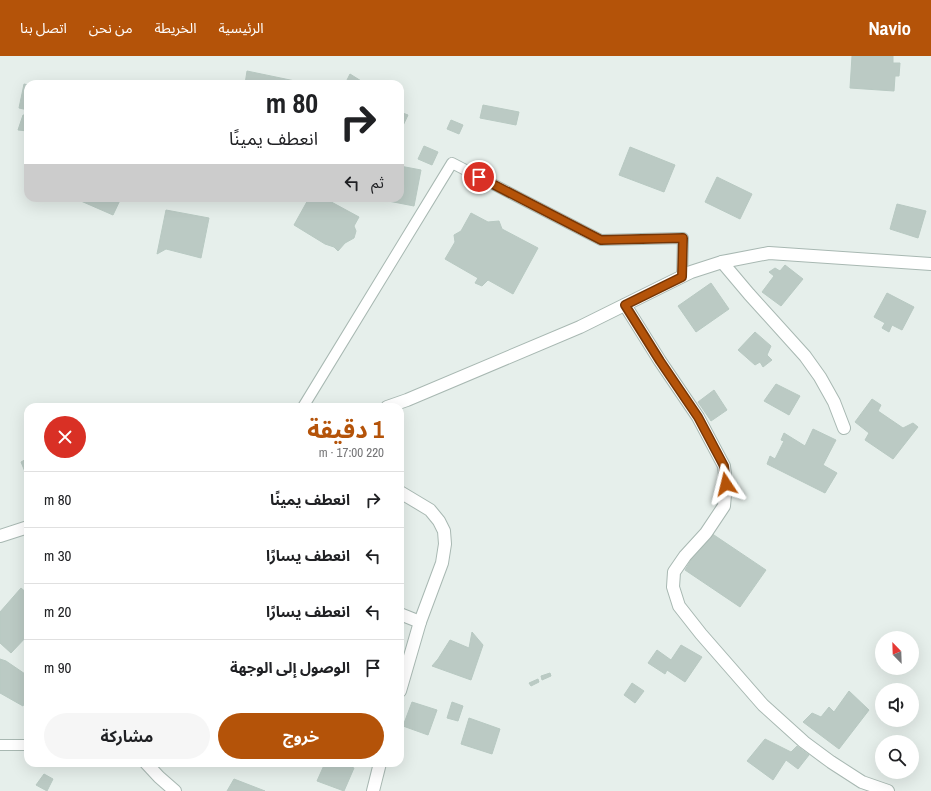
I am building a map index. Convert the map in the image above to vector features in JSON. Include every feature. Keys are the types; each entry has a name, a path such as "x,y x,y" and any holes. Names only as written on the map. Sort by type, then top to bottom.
{"street":[{"path":"398,403 580,327 691,272 722,262 769,253 931,264"},
{"path":"722,262 805,356 820,377 834,402 844,428"},
{"path":"625,305 660,361 698,417 724,466 726,484 724,506 706,533 685,556 674,572 673,587 679,606 701,634 763,705 804,742 862,782 888,791"},
{"path":"404,494 430,510 439,521 444,531 445,544 442,563 420,622 404,677"},
{"path":"0,536 24,528"},
{"path":"404,616 420,622"},
{"path":"150,767 175,791"},
{"path":"373,791 379,767"}],"lane":[{"path":"305,403 452,163 601,240 683,238 682,277"},
{"path":"0,745 24,745"}],"building":[{"path":"852,56 893,56 893,63 900,63 899,76 895,76 894,91 850,88"},
{"path":"247,71 290,80 246,80"},
{"path":"350,74 360,80 347,80"},
{"path":"24,84 24,109 19,108"},
{"path":"483,105 519,112 516,125 480,118"},
{"path":"404,114 408,115 404,124"},
{"path":"23,115 24,115 24,131 18,130"},
{"path":"451,120 463,125 459,134 447,129"},
{"path":"424,146 438,152 432,165 418,159"},
{"path":"630,147 675,165 664,192 619,175"},
{"path":"404,167 421,170 414,206 393,202 404,202"},
{"path":"717,177 752,194 740,219 705,202"},
{"path":"83,202 119,202 113,215"},
{"path":"307,202 331,202 359,217 354,226 356,231 354,238 345,243 338,251 334,247 325,244 294,225"},
{"path":"897,204 926,211 918,238 890,229"},
{"path":"166,210 209,218 201,258 166,249 157,254"},
{"path":"471,213 488,222 499,221 502,229 538,248 513,294 488,280 482,286 475,283 478,278 445,259 455,242 454,235 461,231"},
{"path":"785,265 803,279 781,306 762,292 774,276 769,272 775,268 780,271"},
{"path":"711,283 729,309 696,332 678,306"},
{"path":"887,293 914,307 902,330 892,325 889,332 882,328 885,323 874,317"},
{"path":"755,332 771,346 767,355 772,360 763,367 760,362 755,365 738,350"},
{"path":"776,384 800,396 789,415 764,401"},
{"path":"714,390 727,410 711,421 698,402"},
{"path":"872,399 881,405 878,411 903,428 913,423 918,427 893,459 865,440 869,433 855,422"},
{"path":"813,429 836,440 823,465 837,473 825,493 767,464 770,456 775,459 784,441 781,440 784,433 805,446"},
{"path":"24,460 24,469 21,462"},
{"path":"708,531 766,570 740,607 685,570"},
{"path":"21,588 24,591 24,639 11,653 0,643 0,612"},
{"path":"472,632 483,645 471,680 432,666 450,640 469,648"},
{"path":"681,645 702,657 685,682 667,670 665,674 648,663 657,650 671,660"},
{"path":"0,659 6,661 24,673 23,706 0,693"},
{"path":"550,673 551,676 542,680 541,676"},
{"path":"538,679 539,682 531,686 529,683"},
{"path":"632,683 644,691 635,703 624,695"},
{"path":"849,691 869,710 839,749 803,722 812,713 821,717 829,707 834,712"},
{"path":"412,702 437,710 428,735 404,726"},
{"path":"452,702 463,706 458,721 447,718"},
{"path":"469,718 500,729 492,754 461,744"},
{"path":"765,739 791,752 797,746 809,755 798,769 786,760 773,780 747,761"},
{"path":"323,767 354,768 344,791 317,781"},
{"path":"44,774 53,779 47,791 36,785"},
{"path":"234,779 265,791 227,791"}],"route":[{"path":"479,177 601,240 683,238 682,277 625,305 660,361 698,417 724,466 726,484"}]}
